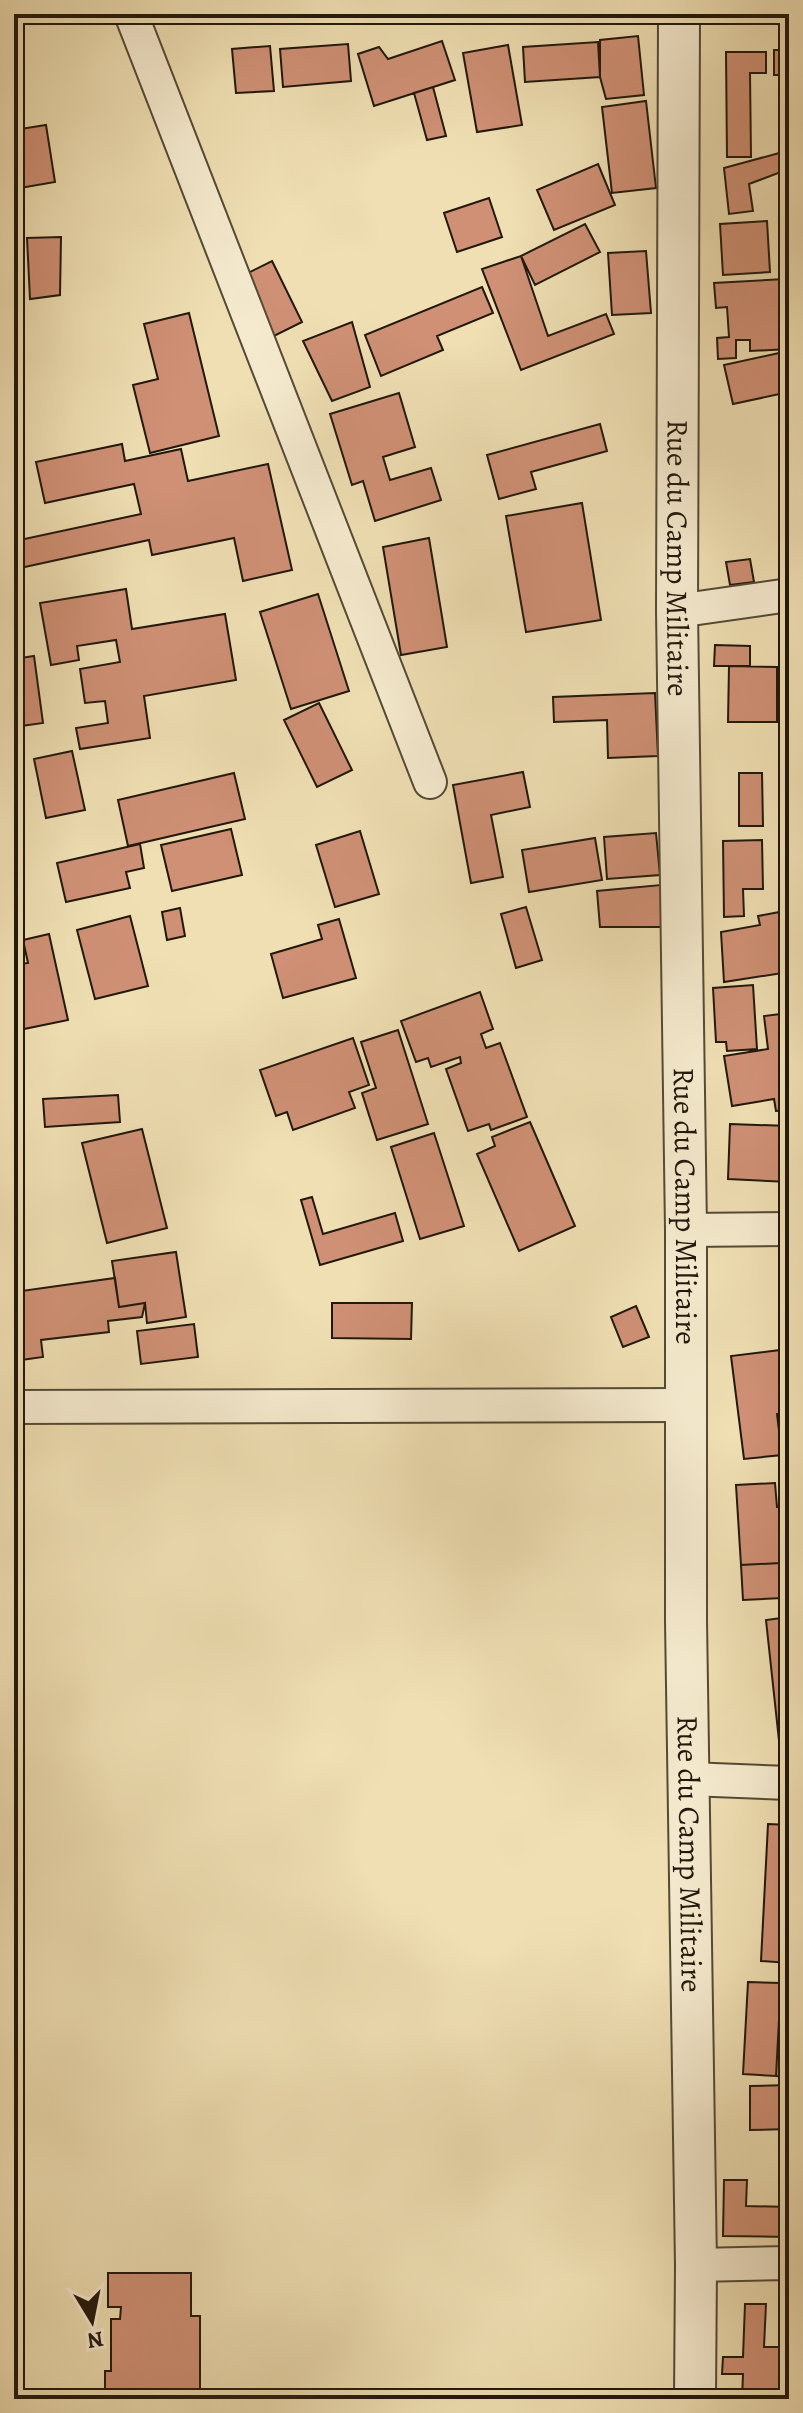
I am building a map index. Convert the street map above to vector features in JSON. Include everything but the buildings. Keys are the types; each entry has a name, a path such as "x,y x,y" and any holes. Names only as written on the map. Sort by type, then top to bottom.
{"street":[{"path":"131,14 430,782"},
{"name":"Rue du Camp Militaire","path":"679,14 677,611 686,1230 695,2399"},
{"path":"677,611 789,595"},
{"path":"686,1230 789,1229"},
{"path":"14,1407 685,1405"},
{"path":"689,1779 789,1783"},
{"path":"696,2265 789,2263"}]}
